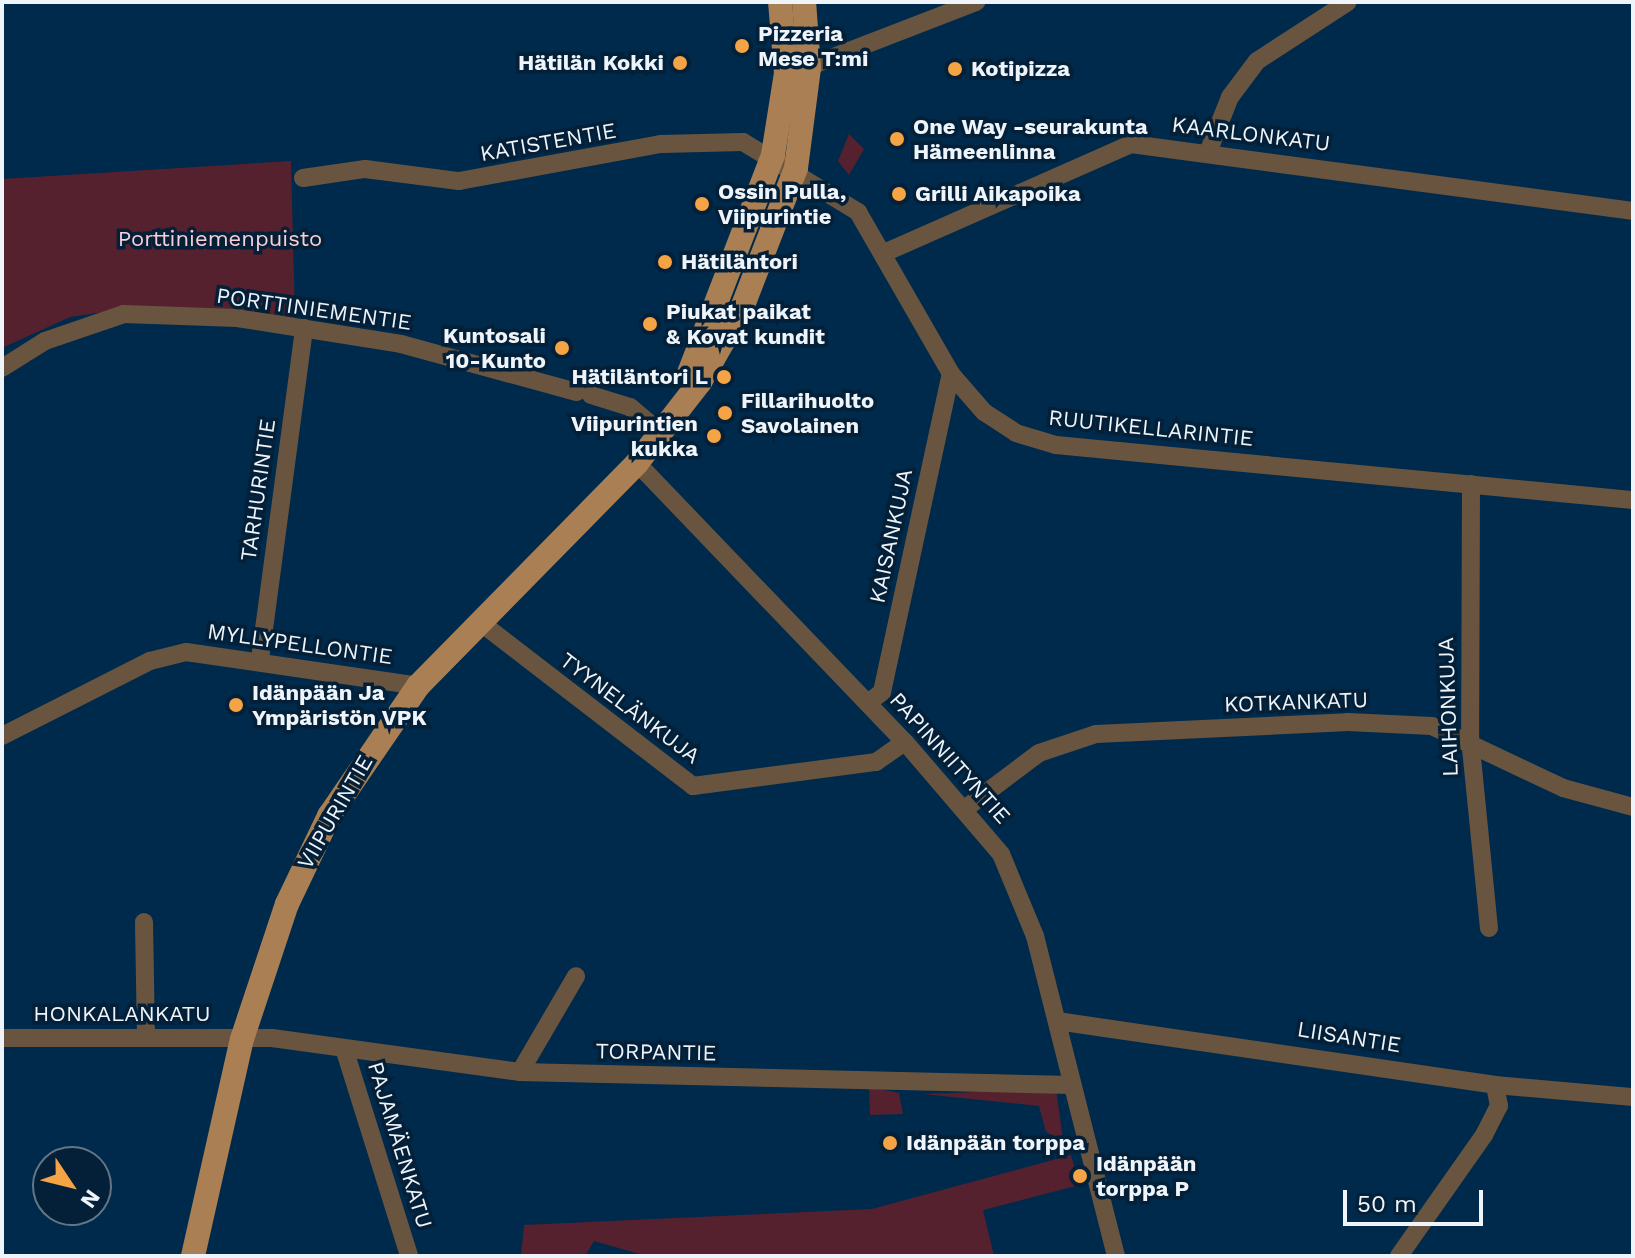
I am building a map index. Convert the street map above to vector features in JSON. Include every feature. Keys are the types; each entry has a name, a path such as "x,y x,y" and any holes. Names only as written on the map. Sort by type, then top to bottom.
{"main road":[{"name":"VIIPURINTIE","path":"663,425 720,303 773,155 798,71 780,2"},
{"name":"VIIPURINTIE","path":"193,1256 242,1039 314,845 360,764 418,686 637,463 663,425 700,382 742,308 796,168 798,71 804,2"}],"street":[{"path":"798,71 976,2"},
{"path":"1209,150 1230,97 1257,61 1348,2"},
{"name":"KATISTENTIE","path":"303,178 365,169 459,181 708,139 743,142 796,168"},
{"name":"KAARLONKATU","path":"884,253 1116,146 1209,150 1633,211"},
{"name":"RUUTIKELLARINTIE","path":"796,168 842,196 884,253 951,374 1003,427 1056,445 1633,500"},
{"name":"PORTTINIEMENTIE","path":"2,368 45,341 124,314 304,328 401,344 584,393 630,407 663,425"},
{"name":"TARHURINTIE","path":"260,659 304,328"},
{"name":"KAISANKUJA","path":"868,703 882,692 951,374"},
{"name":"PAPINNIITYNTIE","path":"637,463 966,808 1018,885 1057,1021 1116,1256"},
{"name":"LAIHONKUJA","path":"1471,484 1470,738 1489,928"},
{"name":"TYYNELÄNKUJA","path":"480,622 693,786 876,762 905,742"},
{"name":"MYLLYPELLONTIE","path":"2,736 150,661 186,652 260,659 418,686"},
{"name":"KOTKANKATU","path":"966,808 1039,753 1096,734 1348,722 1432,726 1470,738 1563,788 1633,807"},
{"path":"144,922 146,1037"},
{"path":"520,1072 576,976"},
{"name":"LIISANTIE","path":"1057,1021 1495,1085 1633,1097"},
{"name":"HONKALANKATU","path":"2,1038 242,1039"},
{"name":"TORPANTIE","path":"242,1039 344,1048 520,1072 1072,1085"},
{"name":"PAJAMÄENKATU","path":"344,1048 409,1256"},
{"path":"1399,1256 1484,1135 1499,1106 1495,1085"}],"green space":[{"path":"849,134 864,149 849,175 838,161"},
{"name":"Porttiniemenpuisto","path":"291,161 295,319 144,306 70,317 2,348 2,179"},
{"path":"869,1087 899,1093 903,1114 870,1115"},
{"path":"1056,1089 1063,1140 1046,1132 1039,1106 923,1094"},
{"path":"1071,1155 1079,1185 983,1210 994,1256 647,1256 594,1241 585,1256 521,1256 524,1225 872,1209"}],"place":[{"name":"Pizzeria Mese T:mi","path":"742,46"},
{"name":"Hätilän Kokki","path":"680,63"},
{"name":"Kotipizza","path":"955,69"},
{"name":"One Way -seurakunta Hämeenlinna","path":"897,139"},
{"name":"Grilli Aikapoika","path":"899,194"},
{"name":"Ossin Pulla, Viipurintie","path":"702,204"},
{"name":"Hätiläntori","path":"665,262"},
{"name":"Piukat paikat & Kovat kundit","path":"650,324"},
{"name":"Kuntosali 10-Kunto","path":"562,348"},
{"name":"Hätiläntori L","path":"724,377"},
{"name":"Fillarihuolto Savolainen","path":"725,413"},
{"name":"Viipurintien kukka","path":"714,436"},
{"name":"Idänpään Ja Ympäristön VPK","path":"236,705"},
{"name":"Idänpään torppa","path":"890,1143"},
{"name":"Idänpään torppa P","path":"1080,1176"}]}
